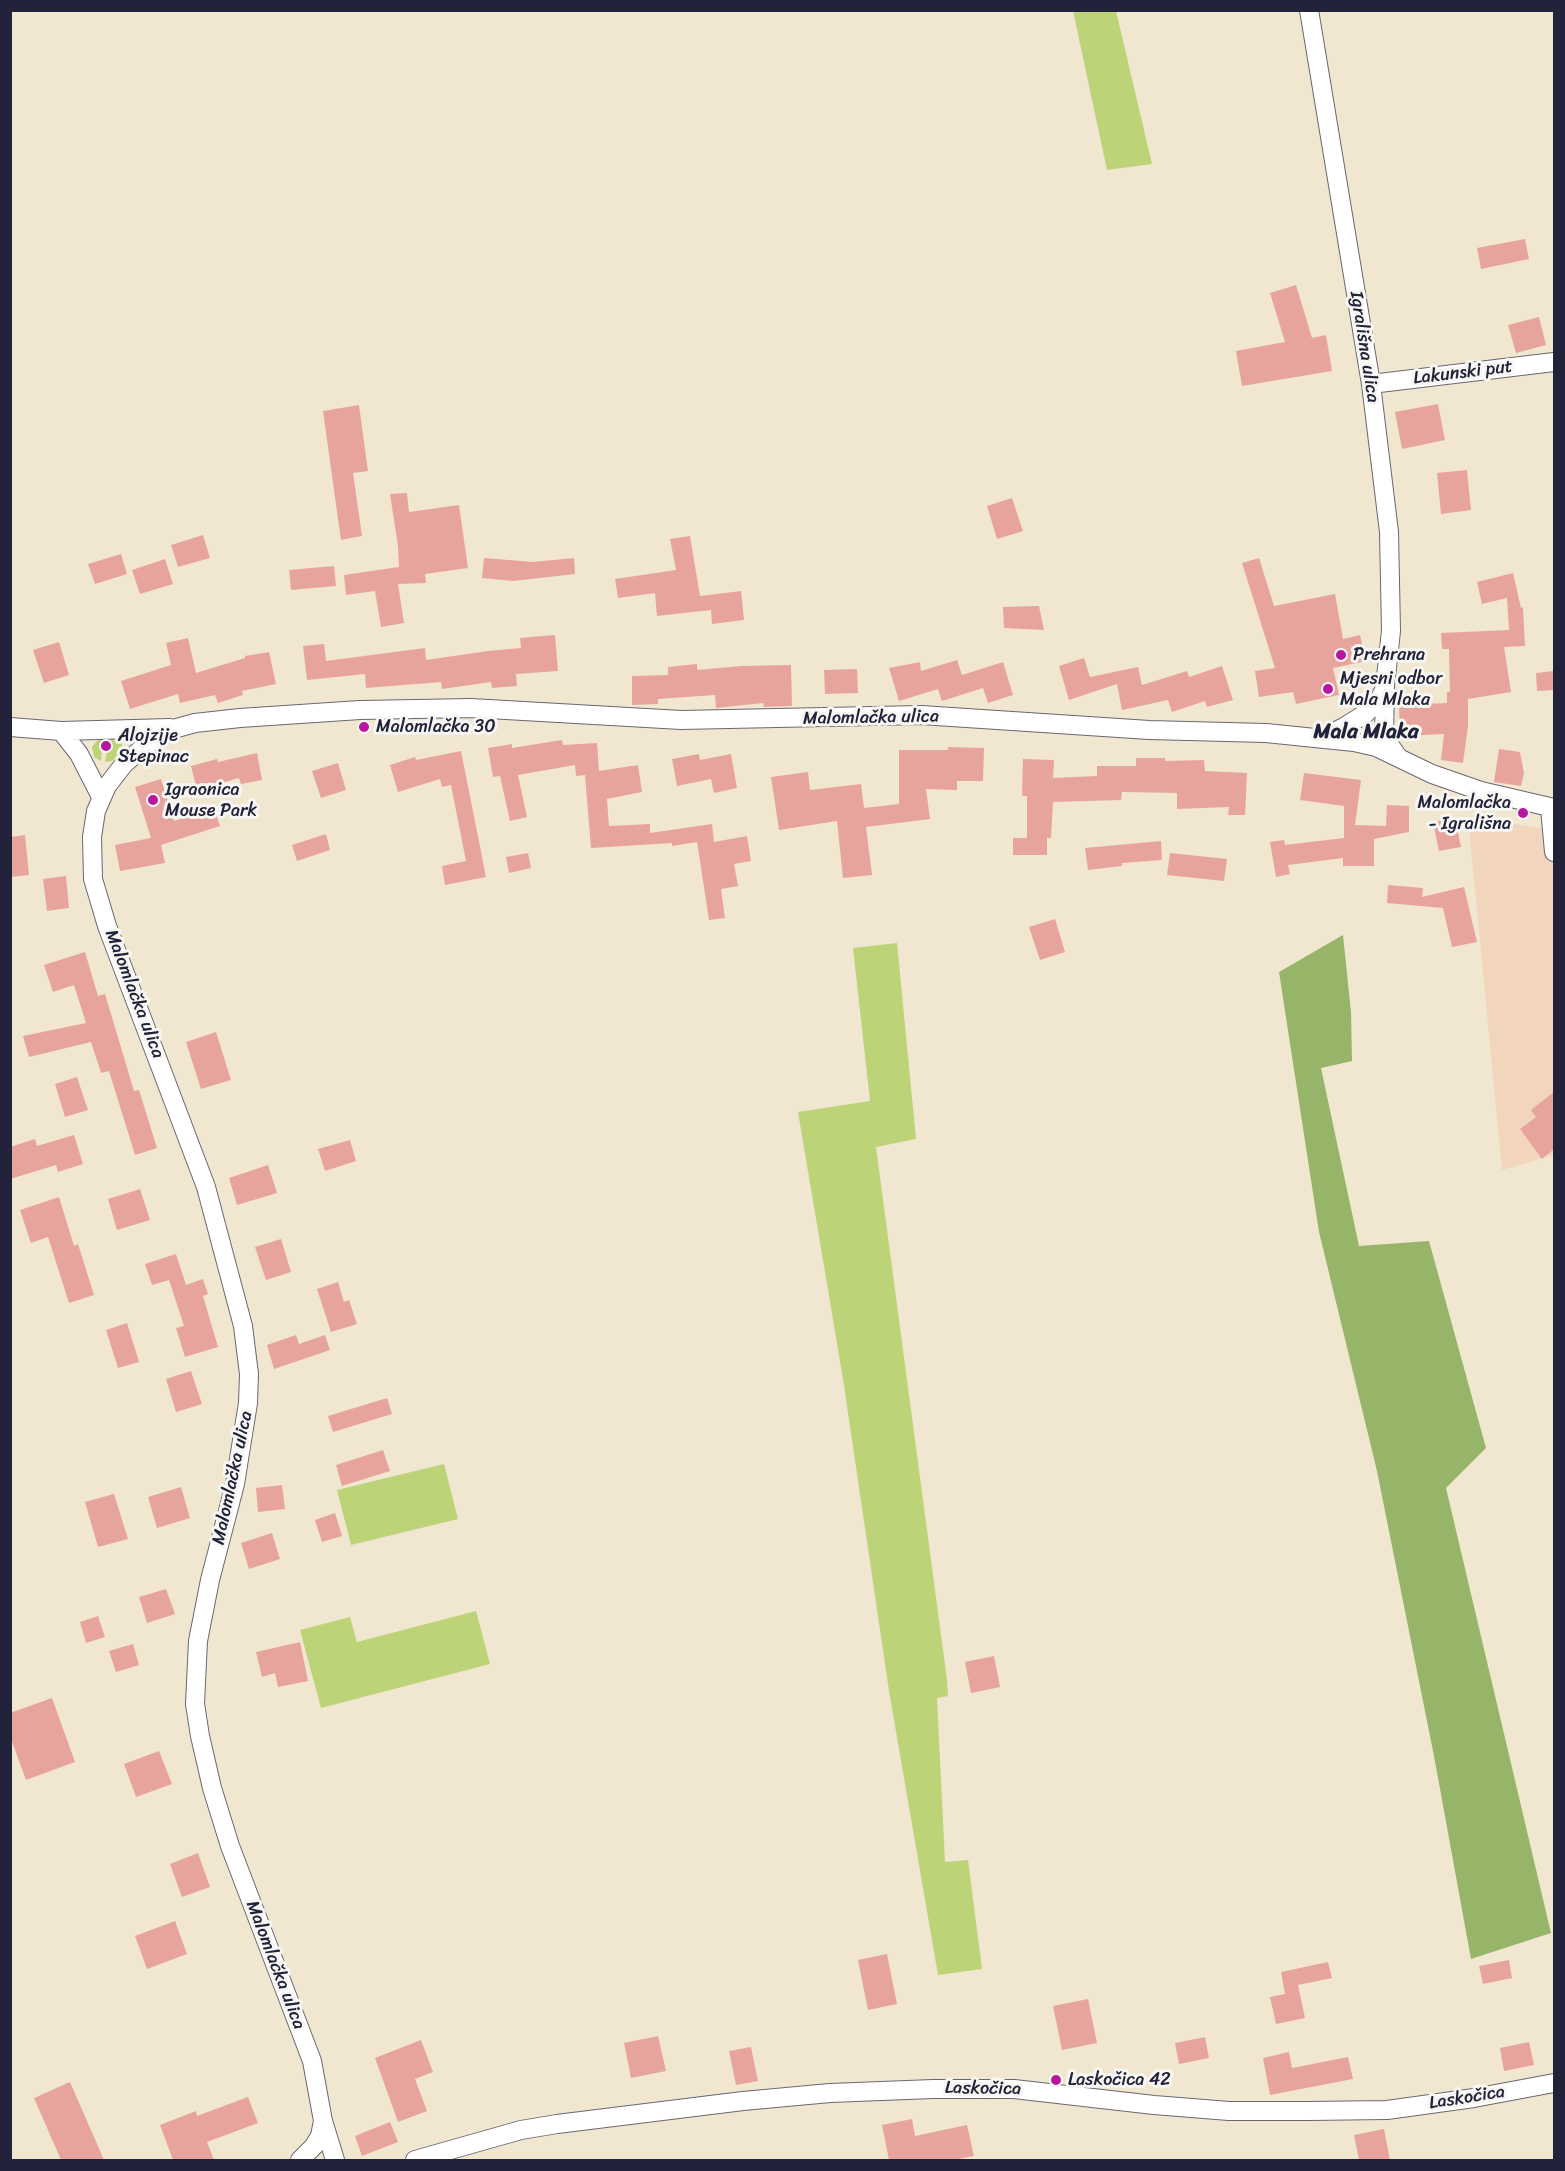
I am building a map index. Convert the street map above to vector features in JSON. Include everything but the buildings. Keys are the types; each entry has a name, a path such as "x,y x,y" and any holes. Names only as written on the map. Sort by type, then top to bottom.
{"street":[{"name":"Igrališna ulica","path":"1309,10 1371,384 1389,532 1391,631 1385,686 1384,737 1398,758"},
{"name":"Lakunski put","path":"1371,384 1554,362"},
{"name":"Igrališna ulica","path":"1322,738 1344,728 1365,714 1380,698 1385,686"},
{"name":"Malomlačka ulica","path":"335,2160 323,2121 312,2061 230,1846 212,1788 200,1736 195,1704 198,1641 210,1580 235,1484 244,1432 248,1403 248,1351 236,1296 206,1187 98,900 93,879 92,856 96,811 101,797 115,774 134,754 160,736 177,728 195,723 252,717 360,710 471,708 681,720 921,715 1070,725 1266,733 1354,742 1376,747 1432,774 1481,791 1552,808"},
{"name":"Malomlačka ulica","path":"10,727 61,731 177,728"},
{"path":"61,731 79,754 101,797"},
{"path":"1552,808 1554,852"},
{"name":"Laskočica","path":"415,2160 521,2130 557,2124 743,2101 830,2093 933,2088 1014,2089 1229,2111 1319,2111 1387,2110 1474,2098 1554,2083"},
{"path":"300,2160 320,2136 323,2121"}],"shaded area":[{"path":"1468,817 1554,830 1554,1155 1502,1170"}],"green space":[{"path":"1073,11 1116,11 1152,164 1107,170"},
{"path":"117,737 122,744 121,751 112,761 105,762 108,744 102,743 101,761 94,757 92,747 97,741 101,738"},
{"path":"1343,935 1351,1012 1352,1061 1321,1068 1359,1246 1429,1241 1486,1448 1446,1488 1551,1933 1471,1959 1434,1756 1377,1471 1319,1232 1279,972"},
{"path":"897,943 916,1139 876,1147 947,1680 948,1696 937,1698 945,1862 968,1860 982,1969 938,1975 889,1691 843,1379 798,1112 870,1101 853,948"},
{"path":"444,1464 458,1519 351,1545 337,1490"},
{"path":"476,1611 490,1664 321,1708 300,1630 350,1617 357,1642"}],"place":[{"name":"Prehrana","path":"1341,655"},
{"name":"Mjesni odbor Mala Mlaka","path":"1328,689"},
{"name":"Malomlačka 30","path":"364,727"},
{"name":"Alojzije Stepinac","path":"106,746"},
{"name":"Igraonica Mouse Park","path":"153,800"},
{"name":"Malomlačka - Igrališna","path":"1523,813"},
{"name":"Laskočica 42","path":"1056,2080"}],"district":[{"name":"Mala Mlaka","path":"1366,733"}]}
